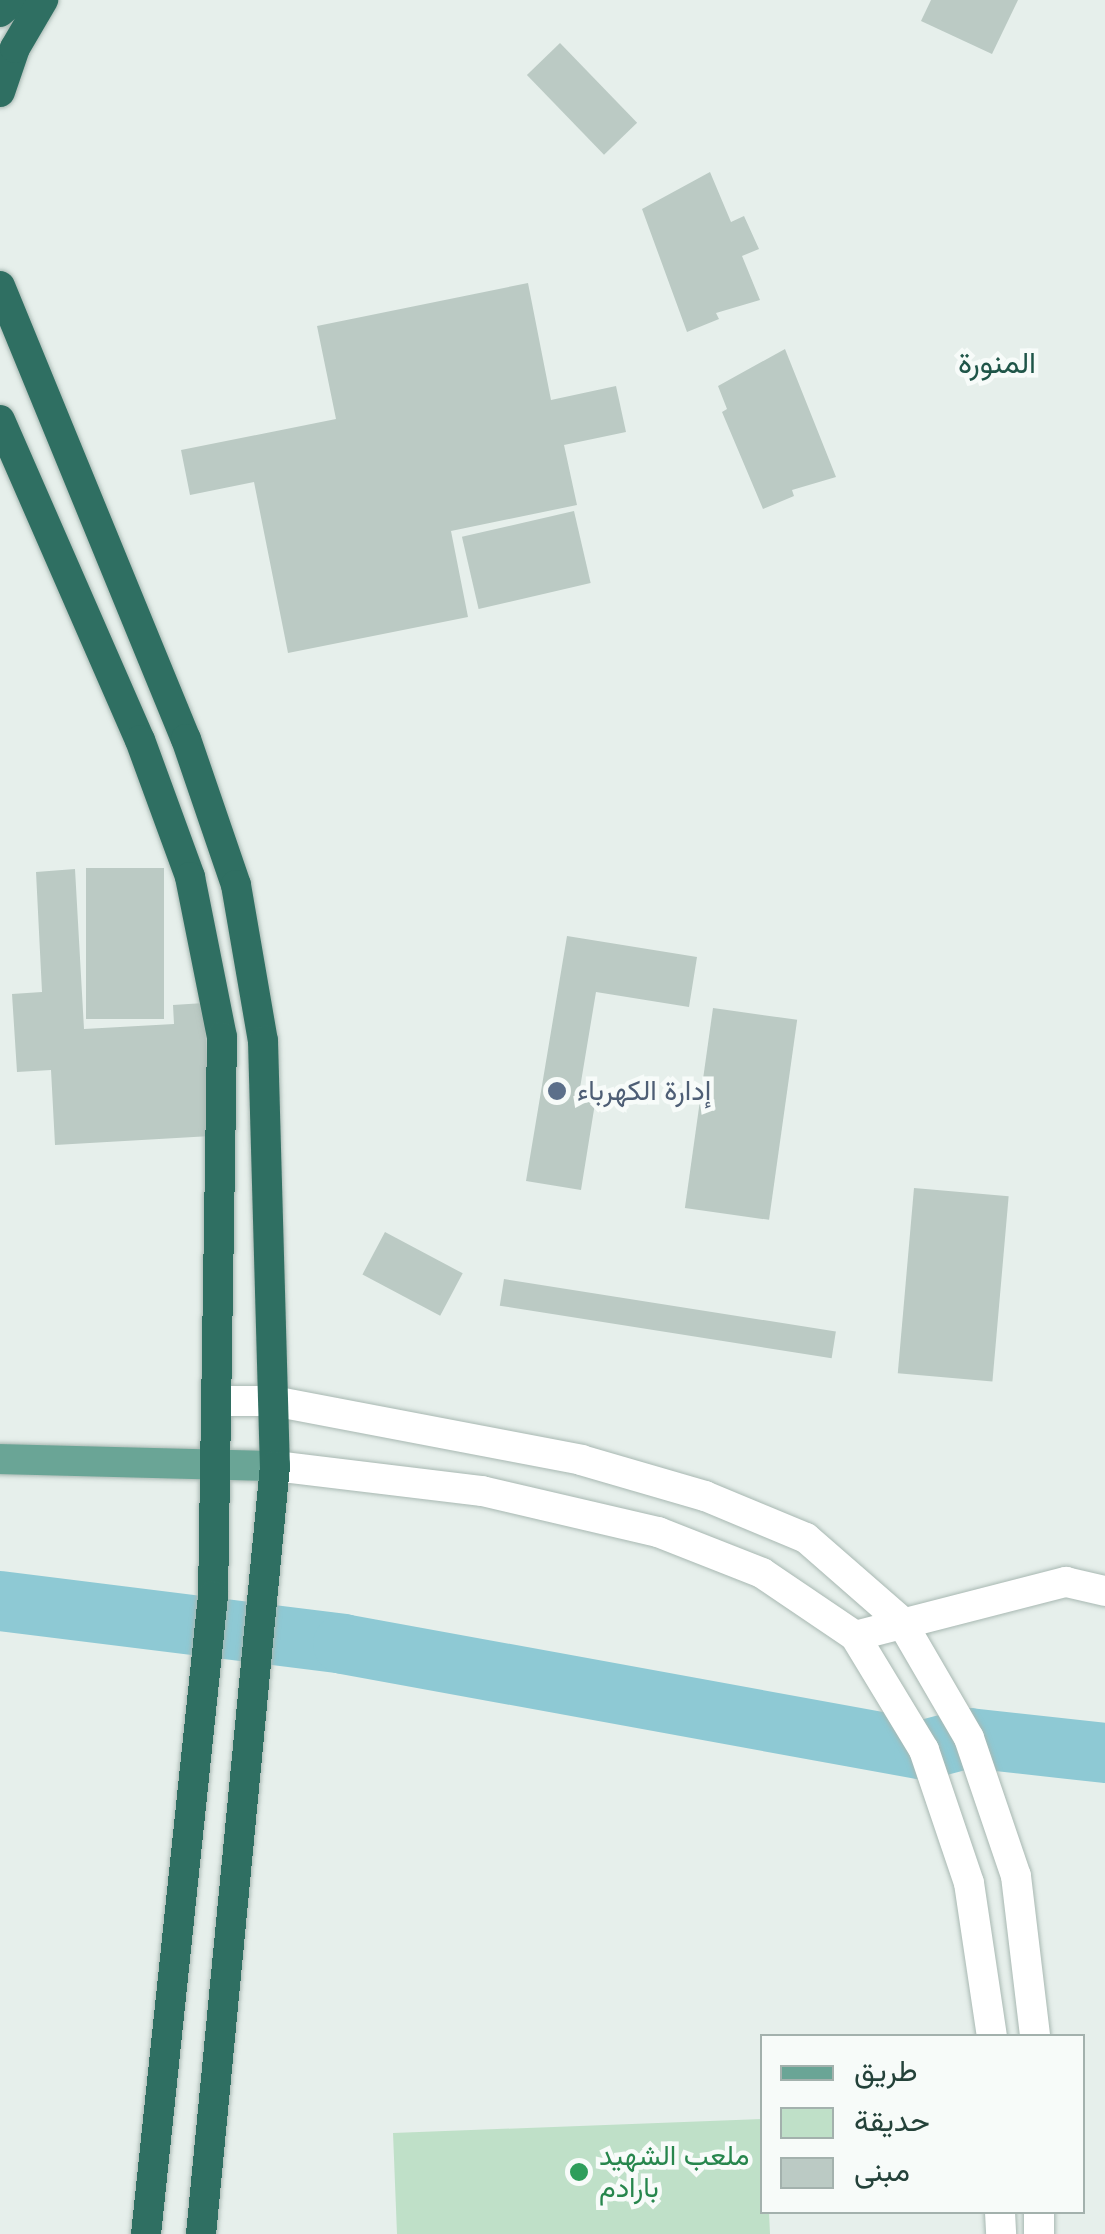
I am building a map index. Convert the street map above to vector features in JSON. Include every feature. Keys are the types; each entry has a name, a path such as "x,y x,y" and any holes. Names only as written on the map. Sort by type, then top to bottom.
{"highway":[{"path":"0,12 14,0"},
{"path":"0,92 15,48 42,0"},
{"path":"0,286 186,739 236,885 263,1041 275,1466 250,1680 202,2234"},
{"path":"0,420 140,740 190,876 222,1037 213,1596 146,2234"}],"main road":[{"path":"0,1460 275,1466"}],"street":[{"path":"219,1400 273,1401 582,1460 705,1496 806,1538 902,1621 970,1738 1016,1876 1035,2034"},
{"path":"275,1466 482,1491 658,1532 762,1573 855,1636 930,1766 969,1882 992,2034"},
{"path":"855,1636 1066,1582 1105,1591"}],"green space":[{"name":"ملعب الشهيد بارادم","path":"760,2119 760,2214 769,2214 770,2234 397,2234 393,2133"}],"building":[{"path":"931,0 1018,0 992,54 921,21"},
{"path":"560,43 637,123 604,155 527,75"},
{"path":"710,172 731,222 744,216 759,249 742,256 760,300 716,313 719,319 687,332 642,209"},
{"path":"528,283 551,400 616,386 626,432 564,445 577,505 451,531 468,617 288,653 254,482 190,495 181,450 336,419 317,326"},
{"path":"785,349 836,477 792,490 794,496 763,509 722,412 727,409 718,386"},
{"path":"574,511 591,583 479,609 462,537"},
{"path":"86,868 164,868 164,1019 86,1019"},
{"path":"75,869 84,1029 174,1024 173,1005 204,1003 211,1136 55,1145 51,1070 17,1072 12,994 42,992 36,872"},
{"path":"567,936 697,957 689,1007 596,992 580,1088 597,1091 581,1190 526,1181"},
{"path":"713,1008 797,1020 769,1220 685,1208"},
{"path":"914,1188 1009,1196 992,1382 898,1373"},
{"path":"385,1232 463,1273 440,1316 362,1274"},
{"path":"504,1279 836,1332 832,1358 500,1306"}],"waterway":[{"path":"0,1601 343,1644 924,1750 969,1738 1105,1753"}],"place":[{"name":"إدارة الكهرباء","path":"557,1091"},
{"name":"ملعب الشهيد بارادم","path":"579,2172"}],"district":[{"name":"المنورة","path":"997,363"}]}
